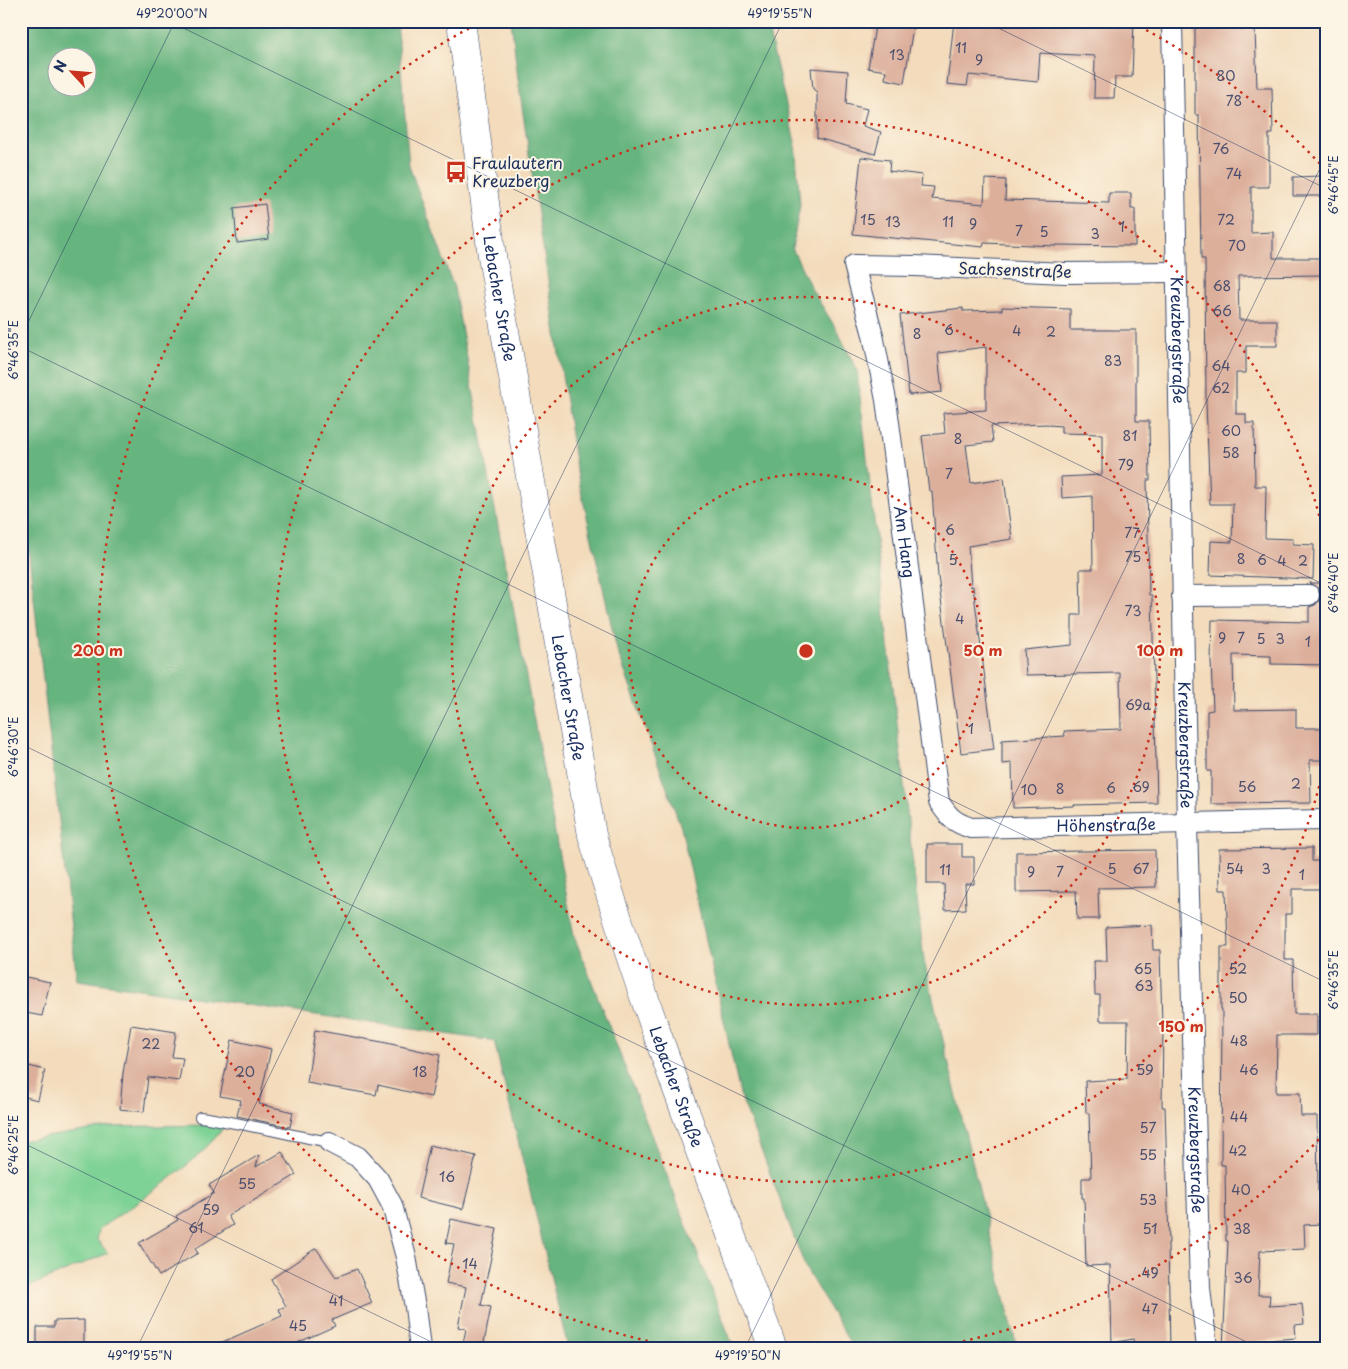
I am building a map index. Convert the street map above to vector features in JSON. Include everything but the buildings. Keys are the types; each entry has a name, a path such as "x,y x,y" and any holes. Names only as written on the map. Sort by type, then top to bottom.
{"main road":[{"name":"Lebacher Straße","path":"461,21 492,256 592,834 614,909 640,984 773,1348"}],"street":[{"name":"Kreuzbergstraße","path":"1172,21 1187,824 1200,1288 1207,1348"},
{"name":"Sachsenstraße","path":"854,265 1065,273 1176,272"},
{"name":"Am Hang","path":"854,265 873,335 886,400 939,802 950,819"},
{"path":"1182,596 1308,595"},
{"name":"Höhenstraße","path":"950,819 971,828 1323,820"},
{"path":"329,1142 358,1156 378,1179 392,1205 406,1257 416,1307 420,1348"}],"lane":[{"path":"200,1117 235,1122 329,1142"}],"green space":[{"path":"21,21 397,21 409,166 454,288 574,936 734,1348 568,1348 494,1041 77,980 21,484"},
{"path":"511,21 766,21 795,142 800,205 792,248 812,290 837,330 857,370 924,961 1017,1348 853,1348 806,1269 740,1094 681,827 617,650 576,468"},
{"path":"225,1126 212,1142 182,1169 99,1229 97,1240 108,1253 21,1290 21,1141 109,1127"}],"place":[{"name":"Fraulautern Kreuzberg","path":"456,172"}]}
